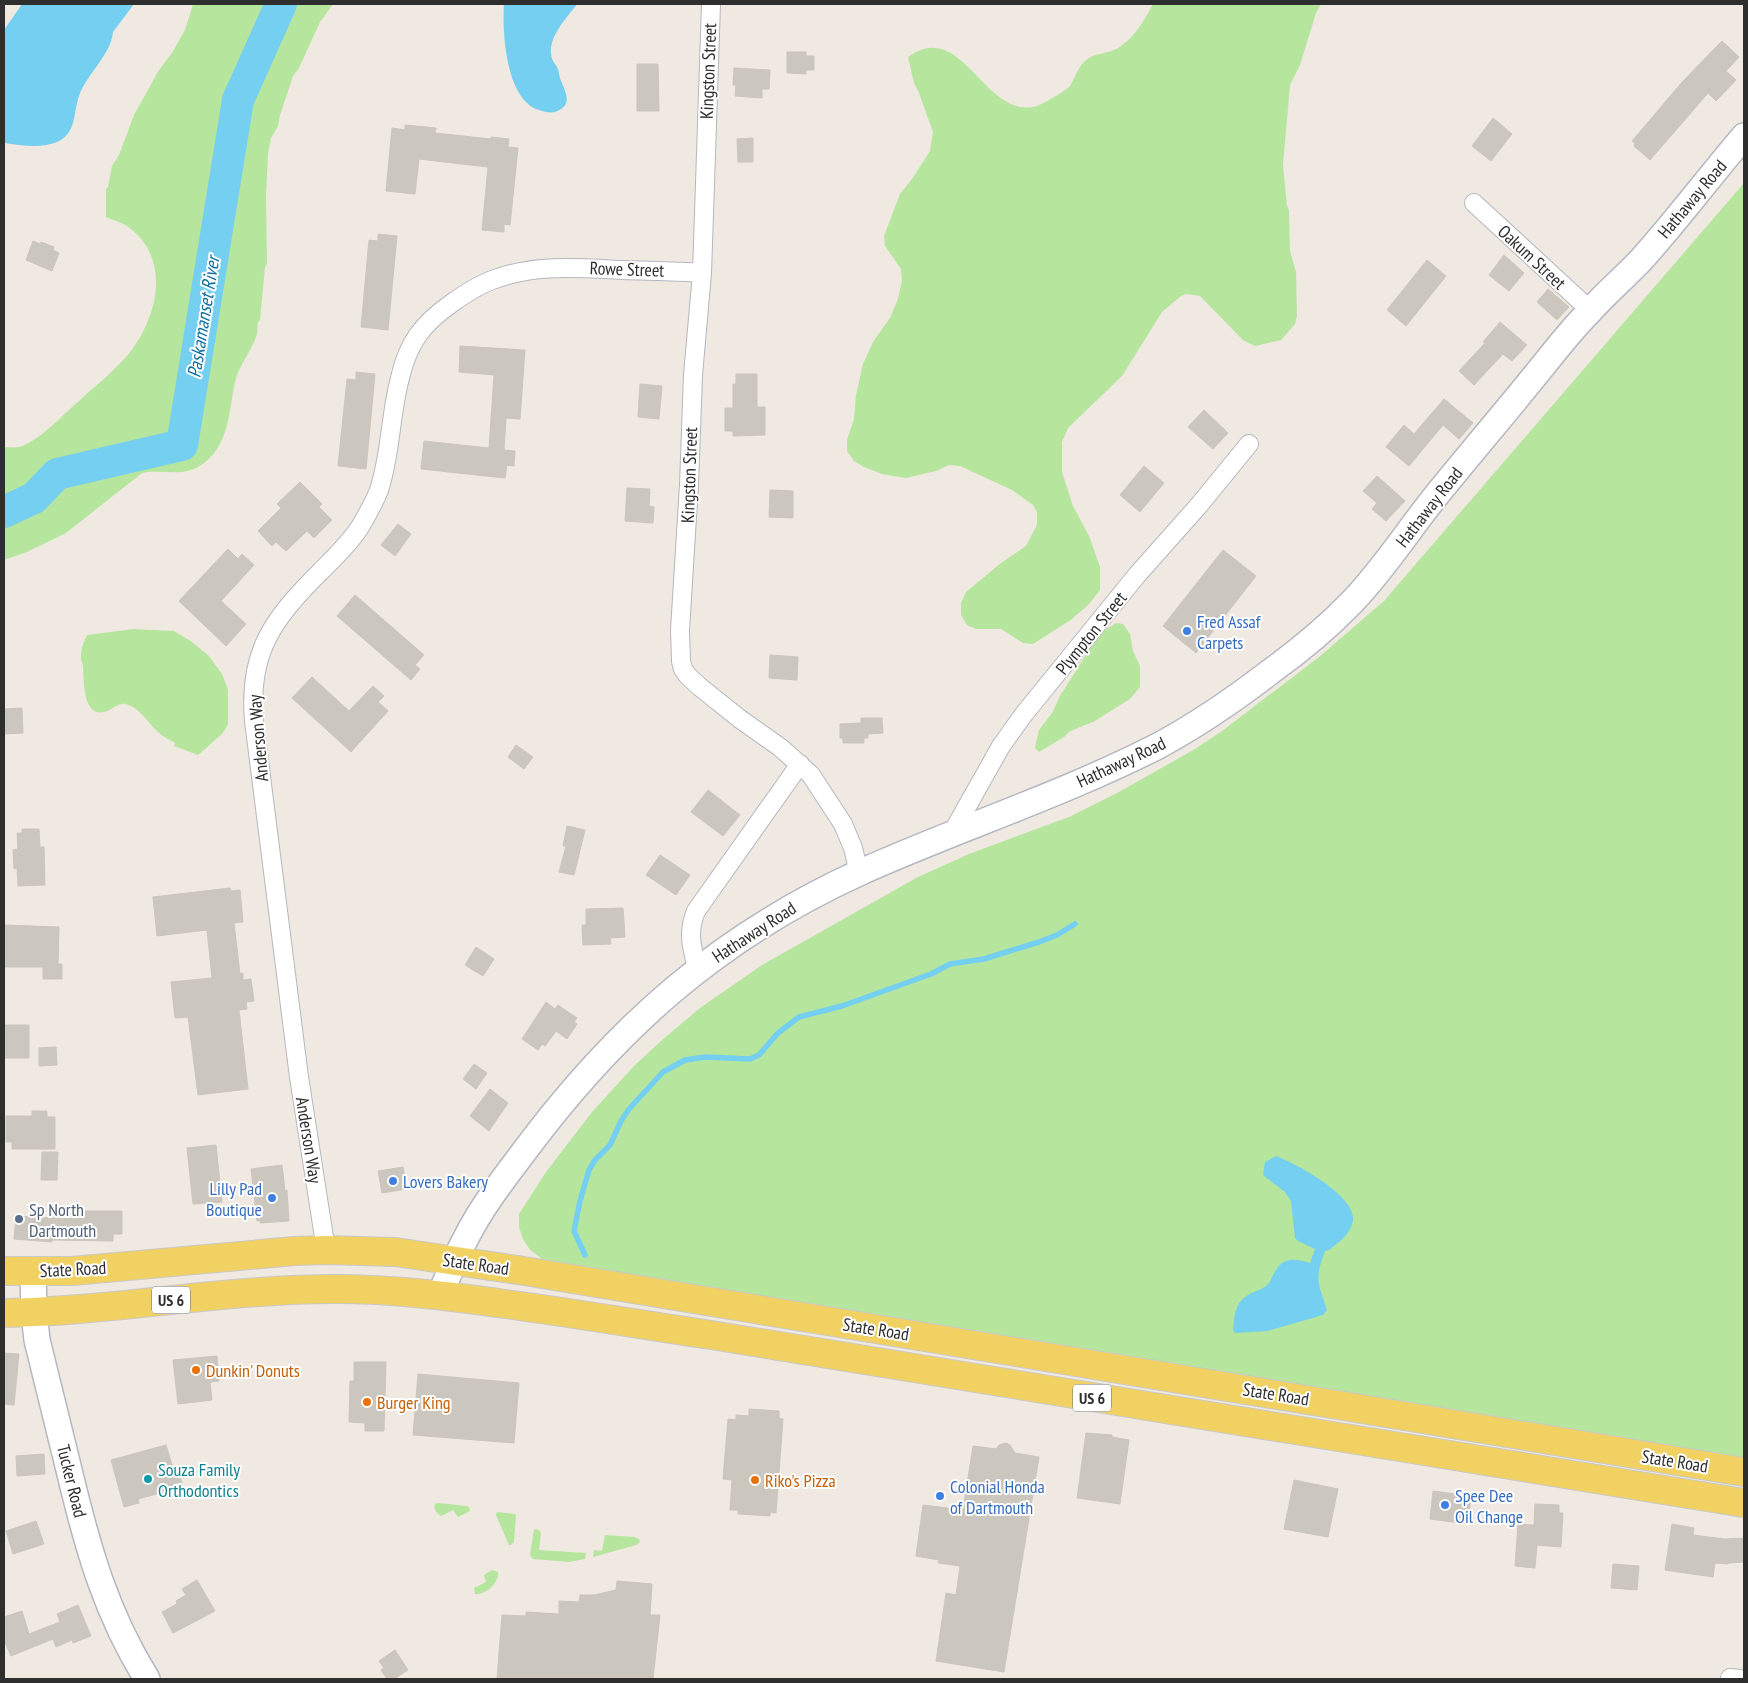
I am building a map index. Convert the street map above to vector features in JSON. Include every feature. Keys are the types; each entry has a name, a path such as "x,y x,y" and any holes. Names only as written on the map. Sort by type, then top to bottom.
{"main road":[{"name":"Hathaway Road","path":"440,1295 467,1235 485,1205 561,1103 626,1032 697,970 768,921 798,903 859,873 1092,776 1162,744 1236,697 1300,649 1352,602 1375,576 1433,500 1590,310 1657,242 1744,136"},
{"name":"State Road","path":"4,1271 72,1271 268,1252 326,1250 395,1252 1744,1472"},
{"name":"Tucker Road","path":"33,1272 37,1340 89,1550 106,1598 123,1635 147,1679"},
{"name":"State Road","path":"4,1313 77,1310 221,1294 267,1291 366,1290 440,1295 674,1329 1744,1503"},
{"path":"1182,1411 1188,1380"}],"street":[{"name":"Kingston Street","path":"711,4 702,273 692,375 689,485 680,630 681,662 688,676 712,698 800,764 820,788 843,824 851,842 859,873"},
{"name":"Oakum Street","path":"1474,203 1590,310"},
{"name":"Rowe Street","path":"552,268 578,267 702,273"},
{"name":"Anderson Way","path":"326,1250 299,1077 259,762 253,706 255,674 265,642 280,617 298,594 347,544 372,505 383,473 400,376 408,350 415,338 424,326 441,311 480,285 516,273 552,268"},
{"name":"Plympton Street","path":"951,834 1001,746 1024,714 1137,575 1200,504 1249,444"},
{"path":"697,970 691,938 691,924 696,911 800,764"}],"green space":[{"path":"193,4 333,4 320,22 299,68 293,76 278,126 271,138 268,153 266,196 267,264 265,267 260,320 254,342 236,378 222,439 217,450 198,467 185,472 142,473 66,533 27,552 4,560 4,447 17,447 35,439 112,371 131,351 141,336 154,303 155,269 150,253 141,239 127,226 106,217 106,189 112,166 119,155 134,115 159,70 172,53 185,30"},
{"path":"1153,4 1321,4 1316,13 1300,65 1290,85 1283,165 1289,210 1290,251 1296,272 1297,316 1295,324 1281,340 1255,346 1243,340 1200,296 1186,294 1181,296 1162,312 1122,376 1068,428 1062,442 1062,472 1073,506 1089,536 1100,567 1100,590 1089,604 1072,619 1033,644 1023,643 1001,629 976,629 967,625 961,615 961,603 966,592 1001,563 1026,546 1037,525 1037,512 1033,505 1012,490 960,466 949,465 936,471 906,478 882,474 864,467 854,461 847,451 847,440 854,419 856,395 863,364 873,342 890,318 898,299 902,281 901,269 885,246 884,236 900,194 930,151 933,132 914,83 908,57 927,48 944,50 959,59 1002,99 1018,107 1037,106 1068,88 1086,60 1114,50 1127,41 1142,24"},
{"path":"1744,183 1744,1459 545,1261 530,1250 523,1239 519,1227 519,1214 546,1172 592,1112 634,1066 700,1008 762,965 918,877 969,854 1069,817 1119,792 1195,749 1222,731 1319,657 1384,601"},
{"path":"1116,623 1123,624 1130,634 1133,651 1140,666 1140,687 1130,699 1093,722 1070,731 1064,737 1039,752 1035,748 1039,730 1052,713 1060,696 1099,634"},
{"path":"134,629 174,631 192,642 209,656 222,674 228,690 228,724 223,733 198,755 174,746 175,743 160,734 140,712 131,706 120,704 104,712 97,712 88,703 81,658 87,635"},
{"path":"438,1503 467,1506 470,1511 458,1517 453,1510 441,1516 434,1507"},
{"path":"497,1512 516,1515 514,1542 511,1545 509,1545 496,1515"},
{"path":"534,1529 539,1530 541,1533 539,1550 586,1553 585,1559 569,1562 533,1559 530,1555"},
{"path":"605,1535 634,1537 639,1539 640,1542 636,1545 593,1557 594,1550 602,1551"},
{"path":"492,1570 498,1572 494,1584 483,1593 475,1594 474,1588 486,1582 484,1575"}],"water":[{"path":"22,4 134,4 113,32 108,49 82,88 71,128 63,138 51,144 30,146 4,143 4,30"},
{"path":"504,4 577,4 562,23 551,46 553,61 558,68 567,98 565,106 556,112 539,110 528,104 519,93 508,64 505,48"},
{"path":"1276,1156 1310,1173 1335,1191 1352,1211 1352,1226 1344,1238 1325,1251 1319,1269 1319,1281 1327,1310 1323,1315 1267,1331 1235,1333 1233,1330 1237,1307 1243,1299 1267,1285 1283,1262 1296,1260 1310,1263 1315,1249 1295,1238 1291,1201 1285,1192 1263,1175 1265,1162"}],"building":[{"path":"1722,41 1739,57 1726,71 1736,80 1716,101 1708,93 1650,160 1634,146 1635,143 1632,141 1683,81"},
{"path":"787,52 806,52 806,56 814,56 814,70 806,70 806,74 787,73"},
{"path":"637,64 658,64 659,111 637,111"},
{"path":"734,68 770,70 769,89 762,89 762,98 735,96 736,85 733,85"},
{"path":"1493,118 1512,134 1491,161 1472,146"},
{"path":"405,125 436,128 435,133 509,139 508,147 518,148 510,225 504,224 504,232 482,230 488,167 419,159 415,194 386,191 392,128 405,130"},
{"path":"753,138 753,162 738,162 737,139"},
{"path":"378,234 397,236 388,330 361,327 369,240 378,241"},
{"path":"33,241 54,247 53,250 59,253 52,271 26,260"},
{"path":"1504,255 1524,273 1509,291 1489,275"},
{"path":"1427,260 1446,276 1406,326 1387,310"},
{"path":"1548,289 1569,307 1557,320 1537,302"},
{"path":"1500,322 1527,345 1512,361 1503,354 1474,385 1459,371 1485,343 1483,342"},
{"path":"460,346 525,350 520,419 506,418 504,450 515,451 514,466 507,465 505,478 421,469 424,441 489,448 494,375 459,372"},
{"path":"356,372 375,374 366,469 338,466 347,379 356,380"},
{"path":"736,374 757,374 757,407 765,407 765,435 733,436 733,431 725,431 725,408 733,408 733,384 736,384"},
{"path":"640,384 662,386 659,419 638,417"},
{"path":"1444,399 1473,423 1459,439 1443,425 1409,466 1386,447 1404,425 1414,434"},
{"path":"1204,410 1228,433 1213,449 1188,427"},
{"path":"1144,466 1164,483 1140,512 1120,495"},
{"path":"1377,476 1405,501 1386,521 1372,509 1377,503 1363,491"},
{"path":"300,482 322,504 319,507 332,520 314,538 307,531 286,551 276,542 272,546 258,531 281,508 277,504"},
{"path":"627,488 650,489 649,506 654,507 653,523 625,521"},
{"path":"770,490 793,491 793,518 769,517"},
{"path":"398,524 411,534 395,556 381,545"},
{"path":"228,549 238,559 242,554 254,565 221,601 246,624 226,646 179,601"},
{"path":"1223,550 1256,576 1196,653 1163,626"},
{"path":"355,595 424,655 415,665 420,669 411,680 337,616"},
{"path":"770,655 798,657 797,680 769,678"},
{"path":"312,677 349,711 373,686 384,696 378,702 388,711 351,752 292,698"},
{"path":"22,708 23,733 4,734 4,709"},
{"path":"861,718 882,718 883,733 868,734 868,738 864,738 864,743 843,743 843,738 840,738 840,724 861,723"},
{"path":"516,745 533,757 524,769 508,757"},
{"path":"708,790 740,815 723,836 691,812"},
{"path":"567,826 585,830 574,875 559,872 566,846 563,846"},
{"path":"22,829 39,829 40,847 44,847 45,885 18,886 17,868 14,869 13,850 18,849 17,833 22,833"},
{"path":"660,855 690,875 676,895 646,875"},
{"path":"230,888 231,891 240,890 243,922 234,923 240,974 243,973 243,980 251,979 254,1001 246,1002 247,1009 239,1010 248,1089 198,1095 188,1017 175,1018 171,982 212,978 207,930 157,936 153,897"},
{"path":"623,908 625,937 610,938 611,944 583,945 582,925 586,925 586,909"},
{"path":"4,925 59,927 58,964 62,964 62,979 43,979 43,967 4,967"},
{"path":"476,947 494,959 483,976 465,965"},
{"path":"546,1002 555,1009 558,1005 577,1018 574,1022 577,1024 567,1039 556,1031 545,1046 542,1044 538,1050 522,1039"},
{"path":"4,1025 29,1025 29,1058 4,1058"},
{"path":"56,1047 57,1065 39,1066 39,1048"},
{"path":"474,1064 487,1073 476,1089 463,1079"},
{"path":"490,1089 508,1103 489,1131 470,1116"},
{"path":"32,1111 47,1111 47,1117 55,1117 55,1149 12,1149 12,1142 6,1142 6,1116 32,1116"},
{"path":"216,1145 222,1202 193,1204 187,1148"},
{"path":"42,1152 58,1152 57,1180 41,1180"},
{"path":"282,1165 285,1191 287,1190 289,1221 260,1223 260,1220 257,1221 251,1169"},
{"path":"403,1167 407,1189 382,1193 378,1171"},
{"path":"76,1211 122,1211 122,1234 113,1234 113,1241 52,1240 52,1242 14,1239 16,1216 76,1219"},
{"path":"4,1353 19,1354 14,1405 4,1404"},
{"name":"Dunkin' Donuts","path":"217,1356 219,1381 210,1382 212,1400 178,1404 173,1360"},
{"name":"Burger King","path":"354,1362 386,1362 384,1431 365,1431 365,1423 349,1422 350,1381 354,1381"},
{"path":"418,1374 519,1383 514,1443 413,1435"},
{"path":"749,1409 779,1411 779,1418 783,1419 776,1513 770,1512 770,1516 738,1514 738,1510 730,1510 732,1480 723,1479 728,1419 736,1420 736,1415 749,1416"},
{"path":"1086,1433 1112,1435 1112,1437 1129,1440 1120,1504 1077,1498"},
{"path":"1006,1443 1010,1445 1015,1453 1039,1457 1004,1672 936,1661 946,1593 956,1595 960,1566 938,1563 939,1560 916,1556 923,1505 963,1510 973,1446 996,1449 999,1445"},
{"name":"Souza Family Orthodontics","path":"166,1445 174,1471 178,1470 183,1487 138,1499 139,1503 124,1507 111,1460"},
{"path":"44,1454 45,1474 17,1476 16,1456"},
{"path":"1294,1480 1338,1489 1328,1537 1284,1529"},
{"path":"1433,1491 1471,1496 1468,1524 1430,1519"},
{"path":"1535,1504 1559,1505 1559,1513 1563,1513 1561,1547 1537,1545 1535,1568 1515,1566 1518,1524 1534,1525"},
{"path":"36,1521 44,1544 13,1554 6,1531"},
{"path":"1672,1524 1694,1528 1693,1535 1724,1539 1744,1538 1744,1562 1715,1563 1713,1577 1665,1570"},
{"path":"1613,1564 1639,1566 1637,1590 1611,1588"},
{"path":"197,1580 215,1611 173,1633 162,1612 177,1604 176,1601 186,1595 182,1589"},
{"path":"617,1581 652,1584 650,1615 660,1615 653,1679 497,1679 502,1615 526,1616 526,1612 559,1614 559,1601 579,1602 580,1595 594,1595 616,1590"},
{"path":"78,1605 91,1636 73,1643 72,1640 56,1647 53,1639 11,1656 4,1640 4,1617 22,1611 29,1634 60,1622 57,1614"},
{"path":"395,1650 408,1670 394,1679 387,1679 381,1670 384,1668 379,1661"}],"waterway":[{"name":"Paskamanset River","path":"4,512 34,498 57,474 182,445 238,100 281,4"},
{"path":"585,1255 574,1231 589,1170 595,1160 610,1145 629,1109 663,1072 685,1060 705,1057 750,1059 759,1055 778,1033 799,1017 842,1006 931,974 950,964 984,959 1039,942 1057,935 1075,924"}],"place":[{"name":"Fred Assaf Carpets","path":"1187,631"},
{"name":"Lovers Bakery","path":"393,1181"},
{"name":"Lilly Pad Boutique","path":"272,1198"},
{"name":"Sp North Dartmouth","path":"19,1219"},
{"name":"Dunkin' Donuts","path":"196,1370"},
{"name":"Burger King","path":"367,1402"},
{"name":"Souza Family Orthodontics","path":"148,1479"},
{"name":"Riko's Pizza","path":"755,1480"},
{"name":"Colonial Honda of Dartmouth","path":"940,1496"},
{"name":"Spee Dee Oil Change","path":"1445,1505"}]}
